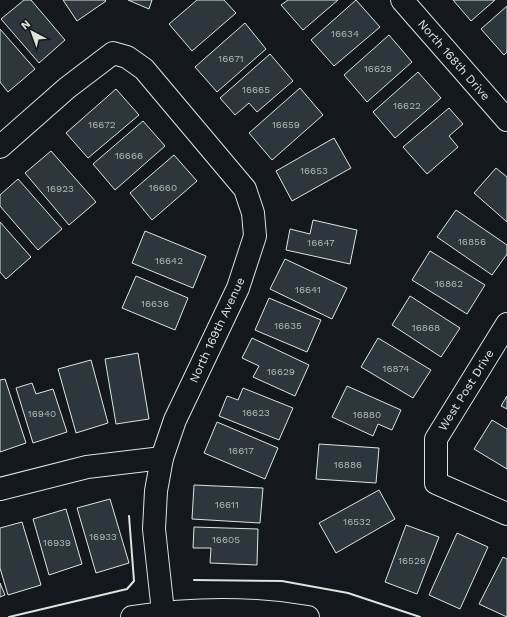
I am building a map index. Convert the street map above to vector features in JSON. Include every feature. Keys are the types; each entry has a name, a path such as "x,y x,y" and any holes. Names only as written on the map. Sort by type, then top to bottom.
{"street":[{"name":"North 168th Drive","path":"402,0 507,120"},
{"name":"North 169th Avenue","path":"0,147 67,88 113,53 127,57 144,69 245,189 252,213 255,236 238,288 175,420 162,458 156,491 154,529 163,612"},
{"name":"West Post Drive","path":"507,324 436,439 436,483 507,514"},
{"path":"0,489 87,467 162,458"},
{"path":"132,617 163,612 215,609 257,610 308,617"}],"building":[{"path":"24,0 31,0 65,40 39,63 1,19"},
{"path":"63,0 105,0 106,1 77,21"},
{"path":"128,0 152,0 149,9"},
{"path":"197,0 224,0 236,13 192,51 169,24"},
{"path":"288,0 338,0 303,30 281,5"},
{"path":"356,0 380,27 334,66 311,40"},
{"path":"453,0 495,0 471,21"},
{"path":"507,6 507,52 504,55 481,29"},
{"path":"245,23 266,49 217,92 195,67"},
{"path":"0,29 35,69 8,92 0,82"},
{"path":"389,35 412,62 367,102 344,75"},
{"path":"270,54 293,81 257,112 249,103 235,115 220,98"},
{"path":"418,72 441,98 395,138 373,112"},
{"path":"300,88 323,115 272,160 249,133"},
{"path":"116,89 139,115 88,158 66,133"},
{"path":"449,108 463,124 449,136 458,147 427,174 403,147"},
{"path":"143,121 165,146 115,190 93,164"},
{"path":"334,138 351,168 292,201 276,171"},
{"path":"51,151 96,202 69,225 25,173"},
{"path":"174,155 197,181 152,220 130,193"},
{"path":"496,168 507,177 507,222 474,193"},
{"path":"18,179 62,229 38,250 0,206 0,195"},
{"path":"456,210 507,245 507,254 492,275 437,237"},
{"path":"313,220 357,230 350,264 286,250 290,229 310,234"},
{"path":"0,222 31,257 6,279 0,272"},
{"path":"145,231 206,256 193,288 132,263"},
{"path":"430,251 485,285 467,314 412,280"},
{"path":"285,259 347,288 332,319 270,289"},
{"path":"136,276 188,298 175,330 122,308"},
{"path":"410,296 460,328 441,357 392,325"},
{"path":"269,298 321,320 307,352 255,330"},
{"path":"252,338 309,365 295,396 253,377 259,366 242,358"},
{"path":"378,338 431,370 413,398 361,367"},
{"path":"138,353 149,419 116,424 105,359"},
{"path":"91,360 108,423 76,433 58,369"},
{"path":"5,379 26,443 0,452 0,380"},
{"path":"32,383 36,394 53,389 67,432 33,443 16,388"},
{"path":"347,386 401,410 392,430 378,424 373,436 332,417"},
{"path":"243,388 293,408 279,440 219,416 227,396 238,400"},
{"path":"507,396 507,409 501,406"},
{"path":"492,420 507,429 507,469 474,449"},
{"path":"217,422 278,448 265,479 204,453"},
{"path":"319,444 379,448 376,483 316,479"},
{"path":"194,485 263,488 260,523 192,519"},
{"path":"379,490 395,519 336,553 319,523"},
{"path":"110,499 129,563 96,573 77,508"},
{"path":"66,509 82,564 49,575 33,519"},
{"path":"22,522 41,585 8,595 0,568 0,528"},
{"path":"406,525 439,537 417,594 385,582"},
{"path":"194,527 258,529 257,565 210,563 211,548 193,548"},
{"path":"457,533 488,547 460,609 429,595"},
{"path":"503,557 507,559 507,617 479,604"},
{"path":"0,583 5,595 0,597"}],"wall":[{"path":"9,617 127,589 134,581 129,516"},
{"path":"194,580 282,581 348,593 420,617"}]}
